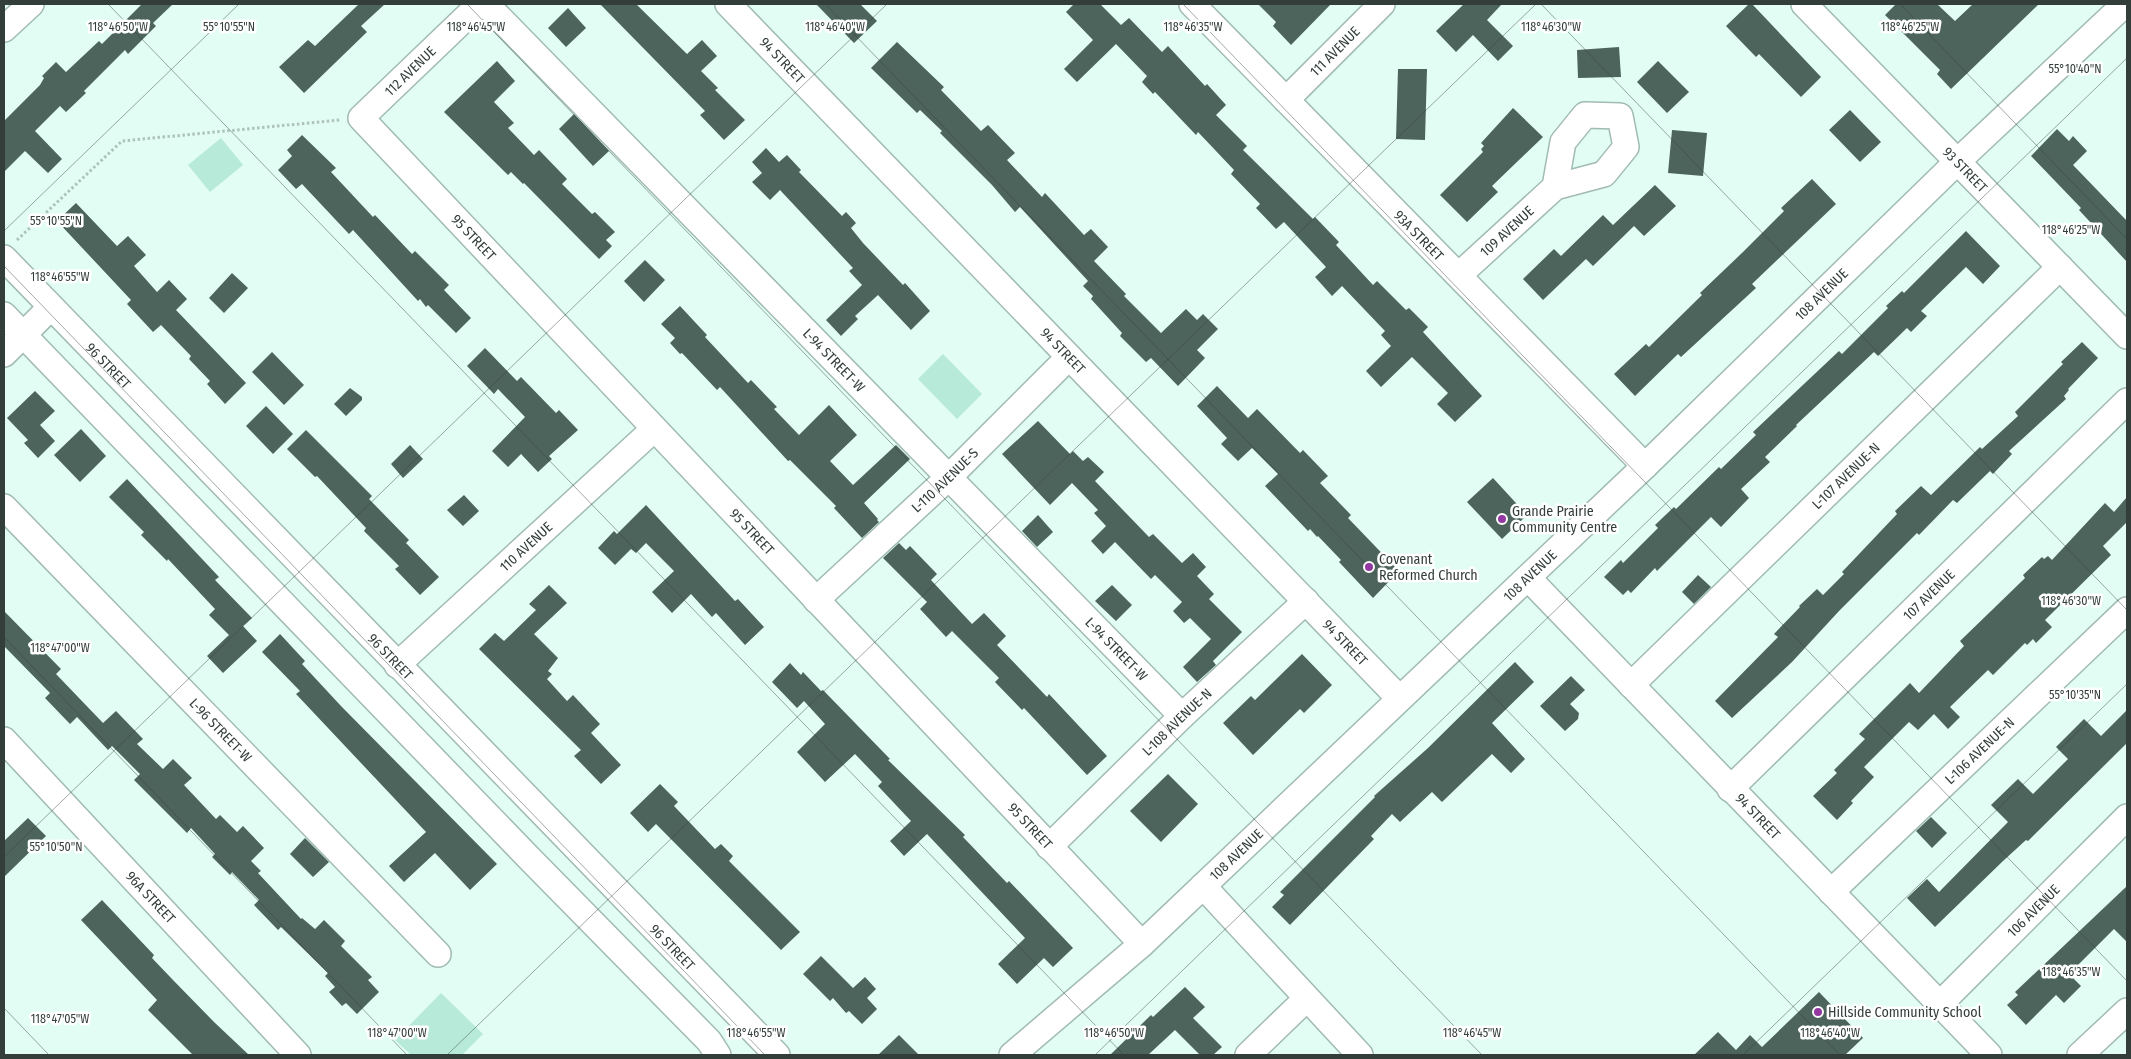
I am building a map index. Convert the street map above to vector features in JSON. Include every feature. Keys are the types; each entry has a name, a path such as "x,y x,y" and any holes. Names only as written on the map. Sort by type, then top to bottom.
{"street":[{"path":"4,29 29,4"},
{"name":"112 AVENUE","path":"362,118 480,4"},
{"name":"L-94 STREET-W","path":"486,4 1182,716"},
{"name":"94 STREET","path":"728,4 1399,698"},
{"name":"93A STREET","path":"1192,4 1645,466"},
{"name":"111 AVENUE","path":"1286,100 1382,4"},
{"name":"93 STREET","path":"1804,4 2127,336"},
{"name":"108 AVENUE","path":"1012,1055 1142,944 1399,698 1528,578 1958,161 2125,4"},
{"name":"95 STREET","path":"362,118 1142,944"},
{"name":"109 AVENUE","path":"1459,275 1554,187"},
{"name":"96 STREET","path":"7,252 51,307 776,1055"},
{"name":"L-107 AVENUE-N","path":"1631,685 2060,267"},
{"path":"4,354 51,307"},
{"path":"4,315 530,860 710,1041 718,1055"},
{"name":"L-110 AVENUE-S","path":"816,600 949,477 1069,356"},
{"name":"107 AVENUE","path":"1730,789 2127,401"},
{"name":"110 AVENUE","path":"398,665 654,429"},
{"name":"L-96 STREET-W","path":"4,507 438,954"},
{"name":"94 STREET","path":"1528,578 1989,1055"},
{"name":"L-108 AVENUE-N","path":"1049,847 1182,716 1306,601"},
{"name":"L-106 AVENUE-N","path":"1831,892 2127,610"},
{"name":"96A STREET","path":"9,755 298,1055"},
{"name":"106 AVENUE","path":"1940,1004 2127,818"},
{"path":"1203,886 1360,1055"},
{"path":"1248,1055 1306,999"},
{"path":"2080,1055 2127,1011"}],"path":[{"path":"7,252 122,141 362,118"}],"green space":[{"path":"221,138 243,165 210,192 188,165"},
{"path":"943,354 982,394 957,419 918,379"},
{"path":"441,993 483,1034 462,1055 411,1055 395,1040"}],"building":[{"path":"142,4 173,4 153,23 156,26 128,54 125,50 66,112 60,106 35,131 62,159 48,173 25,151 4,172 4,121 40,85 44,78 42,76 56,62 66,72 99,41 102,44"},
{"path":"359,4 385,4 361,26 367,32 304,93 279,67 308,40 315,46"},
{"path":"600,4 636,4 687,54 702,40 717,56 701,71 718,88 715,90 745,120 724,140 700,115 705,111"},
{"path":"816,4 860,4 877,21 854,43"},
{"path":"1074,4 1100,4 1121,25 1129,18 1162,52 1168,46 1205,86 1207,84 1226,105 1216,115 1247,146 1243,150 1313,219 1315,217 1339,242 1336,245 1373,285 1377,281 1406,310 1409,308 1428,327 1423,332 1482,396 1455,422 1437,404 1448,393 1412,357 1381,387 1366,371 1391,346 1381,335 1385,331 1342,286 1332,296 1315,277 1326,267 1284,222 1276,229 1256,208 1260,204 1231,174 1234,170 1198,132 1196,135 1155,92 1153,94 1142,82 1147,76 1116,44 1077,82 1064,69 1093,40 1066,12"},
{"path":"1258,4 1331,4 1291,45 1273,26 1276,22"},
{"path":"1464,4 1502,4 1487,20 1513,46 1498,61 1473,35 1456,52 1436,31"},
{"path":"1749,4 1752,4 1821,77 1801,97 1759,54 1756,57 1726,26"},
{"path":"1896,4 1937,4 1955,21 1973,4 2039,4 1951,89 1937,74 1940,70 1885,15"},
{"path":"568,8 586,28 566,47 548,28"},
{"path":"897,42 944,87 941,90 981,131 988,125 1015,153 1007,160 1042,197 1045,193 1084,235 1091,229 1108,247 1094,261 1126,294 1124,296 1161,333 1186,309 1197,320 1203,314 1218,329 1197,350 1205,358 1178,386 1151,358 1146,362 1120,336 1122,333 1091,299 1093,296 1083,286 1088,281 1020,207 1015,212 992,185 940,133 942,131 920,110 917,113 871,68"},
{"path":"1619,47 1621,77 1578,78 1577,50"},
{"path":"497,61 515,81 494,102 514,123 508,128 534,155 539,150 567,179 562,184 592,214 595,212 615,232 606,240 612,246 599,259 524,183 511,172 508,175 444,112"},
{"path":"1658,61 1689,92 1667,113 1637,82"},
{"path":"1398,69 1427,69 1425,140 1396,139"},
{"path":"1513,108 1543,137 1492,186 1498,192 1467,222 1440,195 1483,152 1481,149 1484,146 1481,143"},
{"path":"1850,110 1881,142 1860,162 1829,130"},
{"path":"574,114 609,151 593,166 559,129"},
{"path":"2057,129 2069,141 2073,136 2087,151 2073,165 2127,221 2127,262 2079,210 2081,208 2031,156"},
{"path":"1672,130 1707,133 1703,176 1668,173"},
{"path":"302,135 336,168 331,172 373,217 375,215 412,254 415,251 449,285 444,290 471,318 456,333 428,305 426,307 420,299 418,301 353,230 349,234 302,184 296,189 278,170 292,156 287,150"},
{"path":"766,148 779,162 787,155 801,170 799,172 842,216 846,212 856,223 851,228 863,243 903,285 905,283 930,311 911,330 878,295 855,316 858,319 841,336 826,320 862,285 849,271 853,268 780,190 770,200 752,182 762,173 752,162"},
{"path":"1812,179 1836,204 1752,284 1756,288 1681,357 1678,354 1635,396 1614,374 1646,344 1649,347 1702,295 1700,293 1784,211 1781,208"},
{"path":"1655,185 1676,206 1644,236 1634,226 1593,266 1586,259 1543,300 1523,279 1554,249 1561,256 1603,215 1613,225"},
{"path":"76,203 117,246 128,236 146,255 134,266 157,292 169,280 187,299 176,310 246,383 225,404 207,384 210,381 189,359 191,356 161,325 153,332 127,304 131,300 57,221"},
{"path":"1966,231 2000,266 1983,284 1966,267 1921,311 1927,316 1911,332 1907,328 1878,356 1874,352 1796,425 1765,457 1770,462 1741,489 1749,498 1721,527 1711,517 1657,571 1655,568 1631,593 1628,590 1623,595 1604,577 1621,560 1623,563 1658,528 1655,525 1674,507 1676,509 1719,467 1721,469 1756,435 1753,432 1839,351 1842,354 1888,308 1886,306 1902,291 1904,293"},
{"path":"645,260 665,280 644,302 624,281"},
{"path":"232,273 248,288 224,313 209,298"},
{"path":"680,306 707,335 705,337 748,383 751,380 777,407 774,409 799,435 829,405 857,435 830,461 853,485 896,445 910,459 864,503 879,522 862,538 834,508 836,506 790,460 788,461 720,387 717,390 670,343 675,338 661,324"},
{"path":"2082,342 2098,358 2068,389 2064,396 2066,399 2009,451 2012,454 1993,474 1990,471 1957,503 1953,500 1919,535 1917,533 1839,611 1792,662 1732,718 1715,701 1778,637 1774,634 1799,606 1817,589 1823,595 1897,514 1895,511 1921,486 1931,495 1980,447 1982,449 2018,416 2015,412"},
{"path":"485,348 517,381 521,377 556,413 559,410 578,430 549,456 552,459 538,472 521,454 508,467 492,451 525,417 498,389 494,394 467,366"},
{"path":"272,352 304,385 284,405 252,372"},
{"path":"1217,386 1248,418 1257,409 1300,453 1303,450 1328,476 1320,483 1351,515 1348,518 1399,571 1373,598 1339,562 1341,560 1318,536 1310,529 1308,531 1265,486 1278,474 1252,448 1238,461 1221,444 1227,438 1197,406"},
{"path":"350,388 362,397 362,400 346,416 334,404"},
{"path":"35,391 55,411 40,425 55,441 38,458 24,443 28,440 7,418"},
{"path":"266,406 293,434 273,454 246,426"},
{"path":"1038,421 1070,454 1073,451 1083,461 1088,457 1104,472 1095,481 1149,537 1153,534 1182,563 1193,553 1206,567 1197,576 1214,594 1209,599 1242,632 1213,661 1216,665 1197,682 1183,667 1211,639 1190,618 1184,623 1173,611 1182,602 1155,575 1151,579 1115,542 1103,554 1091,541 1106,526 1094,513 1098,510 1072,483 1050,505 1002,454"},
{"path":"81,429 106,456 80,482 54,455"},
{"path":"306,430 372,496 369,499 409,540 406,543 439,577 420,595 395,569 399,566 364,531 366,528 317,476 315,477 287,449"},
{"path":"410,445 423,459 403,478 391,464"},
{"path":"1493,478 1527,515 1502,539 1467,502"},
{"path":"127,479 219,577 215,580 252,618 243,626 257,641 223,673 207,656 229,635 209,615 215,609 168,559 167,561 141,535 144,532 109,497"},
{"path":"464,495 479,511 463,526 447,510"},
{"path":"2127,497 2127,522 2103,546 2111,555 2045,620 2052,627 2036,643 2033,639 2027,645 2025,643 1993,675 1988,670 1950,707 1960,717 1948,729 1934,714 1918,730 1909,722 1864,767 1874,777 1851,801 1853,803 1837,820 1813,796 1837,773 1834,770 1865,739 1859,734 1910,683 1919,693 1964,646 1960,641 2025,578 2023,575 2042,557 2044,559 2048,556 2052,560 2105,503 2114,512"},
{"path":"646,505 735,601 738,599 764,627 745,645 716,613 712,617 691,594 672,613 652,592 674,571 646,543 636,553 631,549 615,565 598,548 614,531 617,534"},
{"path":"1038,515 1053,532 1037,547 1022,531"},
{"path":"899,543 906,550 910,546 937,574 931,580 972,624 984,613 1006,636 997,645 1047,697 1049,694 1107,756 1087,775 1024,708 1022,710 995,682 999,678 952,631 946,637 920,609 927,602 883,558"},
{"path":"1698,575 1711,587 1694,604 1682,592"},
{"path":"549,585 567,603 534,634 558,658 548,671 552,674 547,679 567,701 573,695 600,724 591,733 621,765 601,784 574,756 581,750 479,649 495,633 504,641 536,610 529,604"},
{"path":"1112,585 1132,605 1116,621 1095,601"},
{"path":"4,611 61,669 56,674 103,723 116,711 143,739 137,744 163,769 173,759 192,778 184,785 216,819 220,815 237,832 243,826 264,848 251,861 261,871 258,873 301,919 315,929 324,920 345,941 341,946 372,977 368,980 379,992 357,1014 346,1003 342,1006 329,992 335,987 325,976 328,973 281,927 278,930 254,905 259,900 232,872 230,875 212,857 215,854 191,828 187,833 134,780 140,774 112,746 108,750 77,717 70,724 45,698 50,693 4,646"},
{"path":"280,634 305,661 302,664 341,706 497,864 470,890 435,853 404,882 389,866 426,832 296,694 300,691 262,652"},
{"path":"1302,654 1332,685 1304,713 1300,709 1253,755 1223,723 1251,696 1255,700"},
{"path":"1515,662 1534,682 1492,723 1525,759 1511,773 1492,754 1442,802 1432,792 1400,822 1392,814 1371,836 1374,839 1290,925 1272,907 1284,895 1280,892 1374,796 1428,748"},
{"path":"790,663 801,675 803,672 821,691 823,690 890,759 888,760 965,835 963,837 1007,883 1009,881 1073,948 1053,967 1044,958 1017,984 998,964 1025,938 927,834 904,856 890,841 911,821 878,786 882,782 855,754 825,782 797,752 825,724 804,701 797,708 772,682"},
{"path":"1571,676 1585,690 1570,704 1579,713 1578,719 1565,731 1540,706"},
{"path":"2127,710 2127,743 2028,841 2026,840 2003,861 1935,927 1907,898 1927,879 1939,892 2008,822 1991,805 2018,779 2033,794 2068,759 2056,747 2084,719 2101,736"},
{"path":"1168,774 1198,804 1161,842 1130,811"},
{"path":"660,784 678,802 674,806 715,849 721,844 733,856 729,861 800,932 781,950 656,824 648,832 630,813"},
{"path":"1931,817 1947,833 1932,848 1916,831"},
{"path":"28,818 46,836 4,877 4,841"},
{"path":"305,838 329,862 313,877 290,854"},
{"path":"2127,886 2127,942 2114,929 2069,974 2081,986 2064,1003 2056,995 2026,1025 2007,1005 2018,995 2015,992"},
{"path":"102,900 154,955 152,958 249,1055 193,1055 148,1010 157,1000 81,920"},
{"path":"821,956 853,988 865,977 876,989 867,998 877,1009 862,1024 849,1011 846,1013 833,998 830,1001 803,974"},
{"path":"1185,987 1205,1007 1193,1018 1222,1047 1213,1055 1200,1055 1175,1030 1148,1055 1110,1055 1151,1015 1153,1017"},
{"name":"Hillside Community School","path":"1819,992 1863,1038 1845,1055 1694,1055 1718,1032 1736,1050 1750,1035 1762,1047"},
{"path":"899,1035 919,1055 878,1055"}],"place":[{"name":"Grande Prairie Community Centre","path":"1502,519"},
{"name":"Covenant Reformed Church","path":"1369,567"},
{"name":"Hillside Community School","path":"1818,1012"}]}
